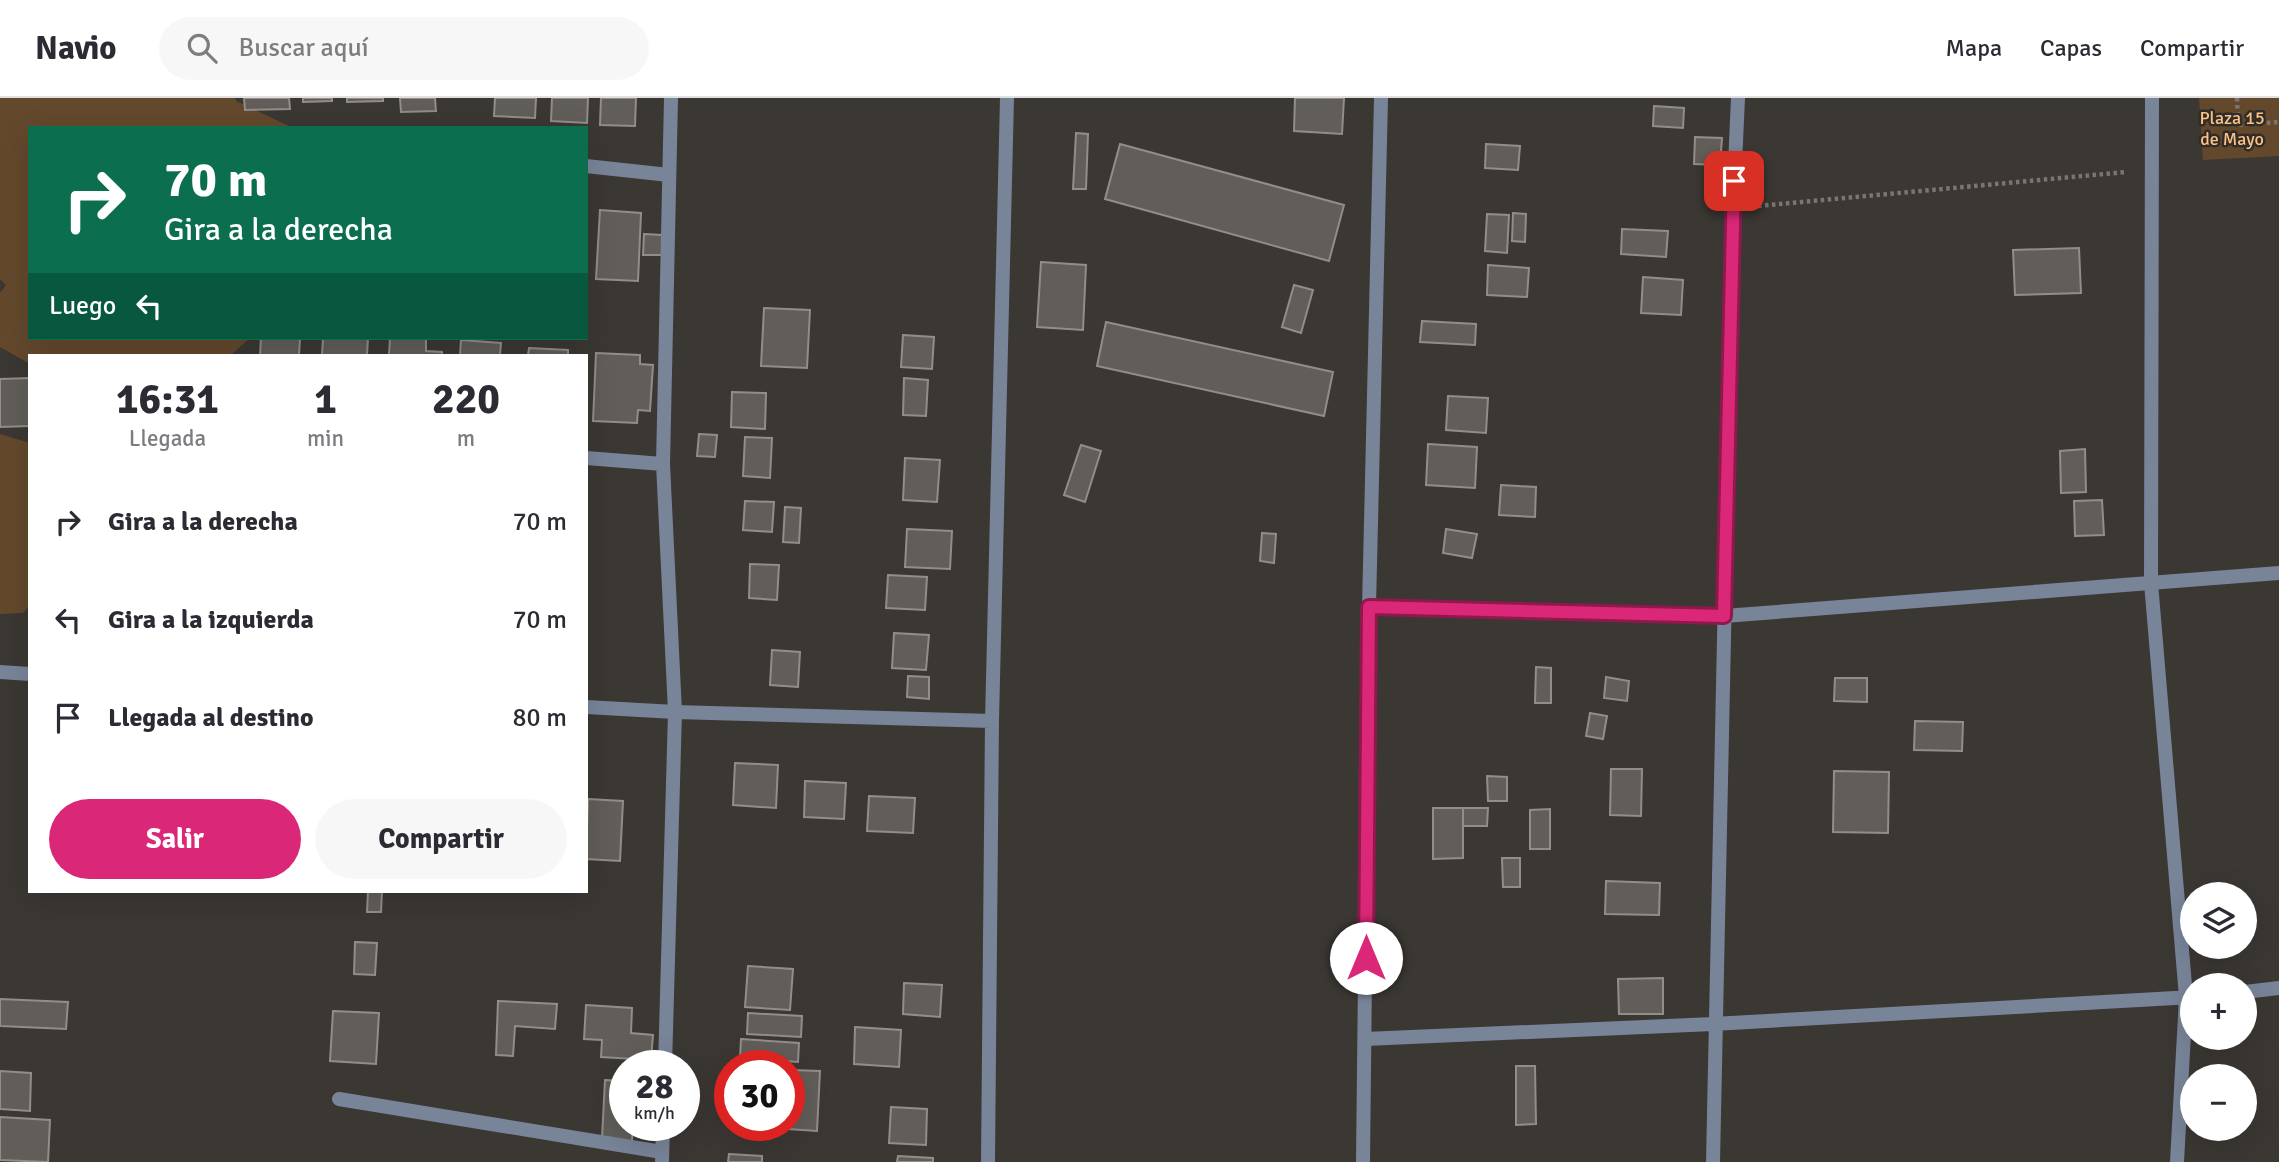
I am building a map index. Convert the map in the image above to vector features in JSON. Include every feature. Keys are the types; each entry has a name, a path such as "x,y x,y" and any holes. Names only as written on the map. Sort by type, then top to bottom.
{"street":[{"path":"665,1050 675,712 663,464 671,98"},
{"path":"988,1162 992,721 1007,98"},
{"path":"1363,1162 1369,607 1381,98"},
{"path":"1713,1162 1733,209 1738,98"},
{"path":"2152,98 2151,583 2188,973"},
{"path":"588,166 669,175"},
{"path":"588,458 663,464"},
{"path":"1369,607 1724,616 2279,573"},
{"path":"0,672 28,674"},
{"path":"588,707 992,721"},
{"path":"2257,991 2279,988"},
{"path":"1365,1039 1716,1024 2180,998"},
{"path":"2177,1162 2186,1050"},
{"path":"339,1099 662,1157"}],"path":[{"path":"2237,98 2238,125 2279,122"},
{"path":"1733,209 2152,169"}],"green space":[{"path":"0,98 235,98 236,101 289,126 28,126 28,340 248,340 232,354 28,354 28,363 0,347 0,293 6,285 0,279"},
{"name":"Plaza 15 de Mayo","path":"2199,98 2279,98 2279,156 2203,160"},
{"path":"0,434 28,442 28,607 23,613 0,614"}],"building":[{"path":"244,98 289,98 290,109 245,110"},
{"path":"303,98 332,98 332,101 303,102"},
{"path":"347,98 383,98 383,101 347,102"},
{"path":"400,98 435,98 436,111 401,112"},
{"path":"495,98 536,98 535,118 494,116"},
{"path":"552,98 588,98 587,123 551,121"},
{"path":"601,98 636,98 635,126 600,125"},
{"path":"1295,98 1344,98 1342,134 1294,131"},
{"path":"1654,106 1684,108 1683,128 1653,126"},
{"path":"1076,133 1088,134 1086,189 1073,189"},
{"path":"1695,137 1722,138 1720,165 1694,164"},
{"path":"1120,144 1344,205 1329,261 1105,199"},
{"path":"1486,144 1520,146 1518,170 1485,168"},
{"path":"600,210 641,213 638,281 596,279"},
{"path":"1513,213 1526,214 1525,242 1512,241"},
{"path":"1487,214 1509,215 1507,253 1485,251"},
{"path":"1622,229 1668,231 1666,257 1621,254"},
{"path":"644,234 662,235 662,255 643,255"},
{"path":"2079,248 2081,293 2015,295 2013,250"},
{"path":"1041,262 1086,265 1083,330 1037,327"},
{"path":"1488,265 1529,268 1527,297 1487,295"},
{"path":"1643,277 1683,280 1681,315 1641,313"},
{"path":"1294,285 1313,290 1301,333 1282,327"},
{"path":"764,308 810,310 807,368 761,366"},
{"path":"1422,321 1476,324 1475,345 1420,342"},
{"path":"1106,322 1333,372 1324,416 1097,366"},
{"path":"903,335 934,337 932,369 901,367"},
{"path":"261,340 300,340 299,354 260,354"},
{"path":"323,340 368,340 367,354 322,354"},
{"path":"390,340 426,340 426,351 442,352 442,354 389,354"},
{"path":"461,340 501,343 500,354 460,354"},
{"path":"529,348 568,350 568,354 528,354"},
{"path":"596,353 640,355 640,364 653,365 650,411 638,410 637,423 593,421"},
{"path":"28,378 28,426 0,427 0,379"},
{"path":"904,378 928,380 926,416 903,415"},
{"path":"732,392 766,393 765,429 731,427"},
{"path":"1448,396 1488,398 1486,433 1446,430"},
{"path":"699,434 717,435 715,457 697,456"},
{"path":"745,437 772,438 770,478 743,476"},
{"path":"1428,444 1477,447 1475,488 1426,485"},
{"path":"1081,445 1101,451 1085,502 1064,495"},
{"path":"2085,449 2086,492 2061,493 2060,451"},
{"path":"905,458 940,460 937,502 903,500"},
{"path":"1501,485 1536,487 1535,517 1499,515"},
{"path":"2102,500 2104,535 2075,536 2074,501"},
{"path":"745,501 774,502 772,532 743,530"},
{"path":"785,507 801,508 799,543 783,542"},
{"path":"907,529 952,531 950,569 905,567"},
{"path":"1446,529 1477,534 1472,558 1443,553"},
{"path":"1262,533 1276,534 1274,563 1260,561"},
{"path":"750,564 779,565 777,600 749,598"},
{"path":"888,575 927,577 925,610 886,608"},
{"path":"894,633 929,635 926,670 892,668"},
{"path":"772,650 800,652 798,687 770,685"},
{"path":"1536,667 1551,668 1551,703 1535,703"},
{"path":"908,676 929,677 929,699 907,697"},
{"path":"1606,677 1629,681 1627,701 1604,698"},
{"path":"1835,678 1867,678 1867,702 1834,701"},
{"path":"1590,713 1607,716 1603,739 1586,736"},
{"path":"1915,721 1963,722 1962,751 1914,750"},
{"path":"735,763 778,765 776,808 733,805"},
{"path":"1611,769 1642,769 1641,816 1610,815"},
{"path":"1834,771 1889,772 1888,833 1833,832"},
{"path":"1487,776 1507,777 1507,801 1488,801"},
{"path":"805,781 846,783 844,819 804,817"},
{"path":"869,796 915,798 913,833 867,831"},
{"path":"588,799 623,801 620,861 588,859"},
{"path":"1433,808 1463,808 1463,858 1433,859"},
{"path":"1463,808 1488,808 1487,826 1463,826"},
{"path":"1550,809 1550,849 1530,849 1530,810"},
{"path":"1502,858 1520,858 1520,887 1503,887"},
{"path":"1606,881 1660,883 1659,915 1605,914"},
{"path":"368,893 382,893 381,912 367,912"},
{"path":"355,942 377,943 375,975 354,974"},
{"path":"748,966 793,969 790,1010 745,1007"},
{"path":"1663,978 1663,1014 1619,1014 1618,979"},
{"path":"904,983 942,985 940,1017 903,1014"},
{"path":"0,999 68,1002 66,1029 0,1026"},
{"path":"498,1001 557,1004 555,1029 515,1026 513,1056 496,1055"},
{"path":"586,1005 632,1008 631,1033 653,1035 652,1050 609,1050 609,1057 601,1057 602,1040 584,1039"},
{"path":"333,1011 379,1013 376,1064 330,1061"},
{"path":"748,1013 802,1016 801,1037 747,1034"},
{"path":"855,1027 901,1030 899,1067 854,1064"},
{"path":"741,1039 799,1043 799,1050 740,1050"},
{"path":"1516,1066 1535,1066 1536,1124 1516,1125"},
{"path":"805,1070 820,1071 817,1131 805,1130"},
{"path":"0,1071 31,1073 30,1111 0,1109"},
{"path":"605,1080 609,1080 609,1139 602,1138"},
{"path":"891,1107 927,1109 926,1145 889,1143"},
{"path":"0,1117 50,1120 48,1162 0,1160"},
{"path":"729,1154 762,1156 762,1162 728,1162"},
{"path":"898,1156 933,1158 933,1162 897,1162"}],"route":[{"path":"1366,958 1369,607 1724,616 1734,181"}]}
